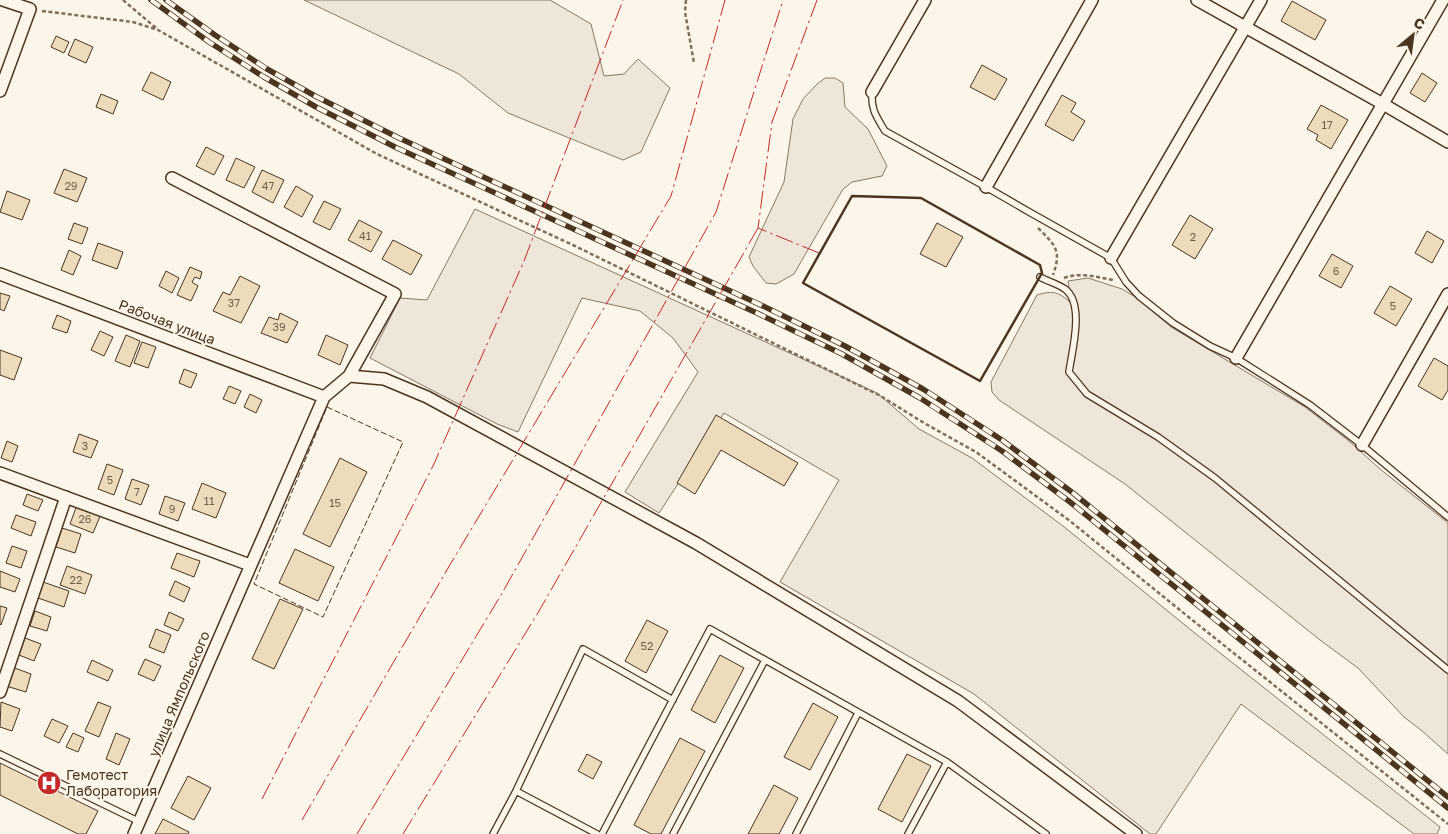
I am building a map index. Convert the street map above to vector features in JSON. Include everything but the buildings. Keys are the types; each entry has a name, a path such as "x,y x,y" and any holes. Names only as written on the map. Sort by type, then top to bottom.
{"street":[{"path":"0,92 30,9 3,0"},
{"path":"872,92 924,0"},
{"path":"986,186 1092,0"},
{"path":"1197,0 1384,104 1448,142"},
{"path":"1111,258 1261,0"},
{"path":"1236,358 1443,0"},
{"path":"172,178 395,294 349,376 324,397"},
{"name":"Рабочая улица","path":"0,274 324,397"},
{"path":"1362,445 1448,294"},
{"path":"349,376 384,379 427,397 696,543 958,702 1136,834"},
{"name":"улица Ямпольского","path":"134,834 324,397"},
{"path":"0,473 250,565"},
{"path":"0,692 66,497"}],"lane":[{"path":"872,92 872,104 876,117 885,132 986,186 1111,258 1126,282 1139,296 1173,323 1210,346 1236,358 1310,405 1362,445 1448,517"},
{"path":"1040,277 1066,290 1074,302 1076,321 1069,372 1087,394 1158,437 1215,478 1448,670"},
{"path":"602,834 710,630 947,762 1046,834"},
{"path":"493,834 516,791 583,649 673,700"},
{"path":"673,834 765,660"},
{"path":"796,834 858,713"},
{"path":"0,754 140,822"},
{"path":"908,834 947,762"},
{"path":"516,791 597,834"}],"path":[{"path":"122,0 158,30 378,154 575,246 880,394 924,423 976,452 1070,521 1206,632 1448,824"},
{"path":"686,0 685,12 694,63"},
{"path":"30,9 133,22 158,30"},
{"path":"1030,213 1038,227 1055,248 1058,256 1050,283"},
{"path":"1050,283 1070,276 1088,275 1126,282"}],"shaded area":[{"path":"304,0 550,0 591,24 604,76 624,74 638,59 670,88 641,152 623,160 508,113 459,74"},
{"path":"825,78 835,78 843,83 845,107 868,129 887,166 882,176 852,182 843,189 794,274 776,284 766,283 753,266 749,257 784,182 793,119 803,99"},
{"path":"475,209 877,393 919,429 972,458 1063,526 1440,827 1437,834 1414,834 1241,704 1156,834 1150,834 974,694 780,582 839,480 724,413 659,513 625,492 698,372 673,338 640,311 582,298 518,432 497,424 370,358 400,298 427,300"},
{"path":"1088,278 1122,289 1137,298 1171,327 1305,407 1448,523 1448,754 1404,717 1358,668 1320,640 1125,484 999,400 992,392 991,382 1037,295 1056,293 1071,303 1068,281"}],"railway":[{"path":"151,0 209,42 316,107 397,148 759,314 842,354 920,398 1002,451 1070,502 1448,808"},
{"path":"166,0 267,69 317,97 399,138 763,306 845,346 923,389 1002,440 1073,493 1448,797"}],"fence":[{"path":"327,407 403,442 323,617 254,584 327,407"}],"wall":[{"path":"852,196 921,198 1040,265 1042,273 980,381 803,283 852,196"}],"power":[{"path":"262,799 433,466 524,261 623,0"},
{"path":"302,820 451,563 671,196 725,0"},
{"path":"357,834 501,595 716,212 783,0"},
{"path":"817,0 772,122 758,228 819,253"},
{"path":"403,834 539,611 758,228"}],"place":[{"name":"Гемотест Лаборатория","path":"49,783"}]}
